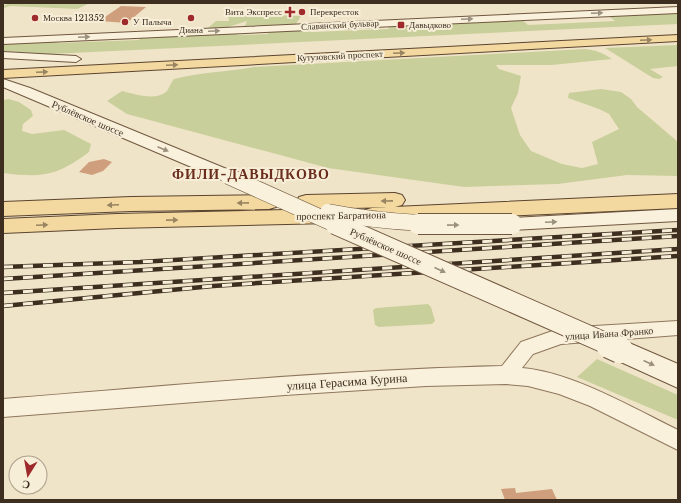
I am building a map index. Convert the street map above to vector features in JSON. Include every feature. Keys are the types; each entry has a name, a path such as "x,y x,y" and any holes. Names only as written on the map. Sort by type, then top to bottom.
{"main road":[{"name":"Кутузовский проспект","path":"3,63 678,29"},
{"name":"Кутузовский проспект","path":"3,74 678,38"},
{"name":"проспект Багратиона","path":"3,209 131,204 456,200 678,188"},
{"name":"проспект Багратиона","path":"3,226 117,221 453,213 678,201"}],"street":[{"name":"Славянский бульвар","path":"3,41 678,10"},
{"path":"3,55 76,59"},
{"name":"Рублёвское шоссе","path":"3,83 26,91 228,176 678,376"},
{"path":"277,198 329,212 374,221 441,225 512,224 678,215"},
{"name":"улица Ивана Франко","path":"506,375 527,348 561,336 678,328"},
{"name":"улица Герасима Курина","path":"3,408 279,386 426,377 506,375 528,377 559,385 595,399 678,440"}],"green space":[{"path":"9,3 90,3 77,9 11,6 3,8 3,6"},
{"path":"678,12 678,24 50,54 3,51 3,43 59,40 57,43 139,40 140,37 237,32 237,35 268,34 269,31 310,29 311,32 389,29 387,25 521,19 528,25 615,21 607,15"},
{"path":"249,14 301,16 296,24 245,26 247,21 228,27 208,28 216,21 229,21 228,15 242,16"},
{"path":"678,45 678,66 650,69 663,77 659,79 653,78 605,48"},
{"path":"585,49 599,52 612,59 552,65 496,65 499,69 521,76 518,93 511,108 520,135 531,151 562,164 582,168 598,164 592,142 619,129 609,114 568,98 569,93 601,89 621,92 631,99 637,107 678,142 678,176 627,175 558,184 464,187 328,168 127,114 107,101 122,91 144,96 156,96 166,92 174,79 204,73 254,67"},
{"path":"9,99 19,102 31,110 33,116 23,124 22,131 32,134 64,130 91,144 89,152 58,171 39,175 17,175 3,173 3,100"},
{"path":"428,304 431,307 435,321 432,324 379,327 375,325 373,310 376,308"},
{"path":"597,359 678,395 678,420 577,377"}],"building":[{"path":"121,6 146,7 127,23 99,21"},
{"path":"104,159 112,162 103,171 92,175 79,172 89,162"},
{"path":"515,488 516,493 552,489 557,500 505,500 501,489"}],"railway":[{"path":"3,267 140,262 678,230"},
{"path":"3,279 678,236"},
{"path":"3,293 678,249"},
{"path":"3,306 213,286 678,256"}],"place":[{"name":"Вита Экспресс","path":"290,12"},
{"name":"Перекресток","path":"302,12"},
{"name":"Москва 121352","path":"35,18"},
{"name":"Диана","path":"191,18"},
{"name":"У Палыча","path":"125,22"},
{"name":"Давыдково","path":"401,25"}],"district":[{"name":"ФИЛИ-ДАВЫДКОВО","path":"251,174"}]}
